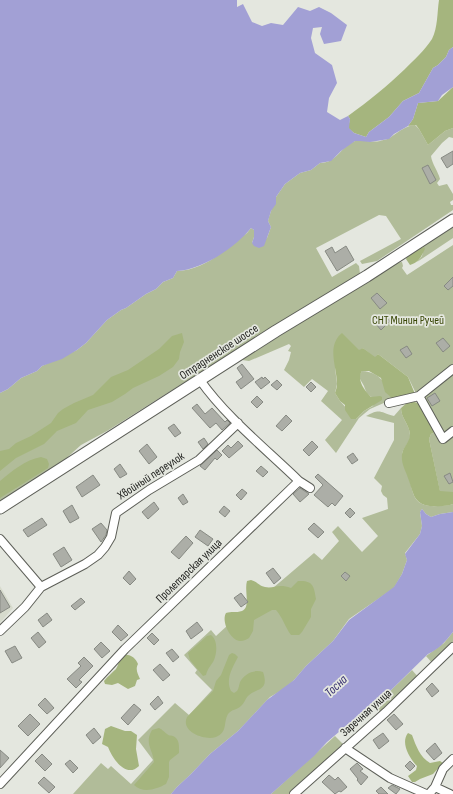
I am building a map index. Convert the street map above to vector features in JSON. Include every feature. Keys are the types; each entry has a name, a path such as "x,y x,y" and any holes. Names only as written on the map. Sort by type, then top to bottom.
{"main road":[{"name":"Отрадненское шоссе","path":"0,508 276,331 386,264 453,220"}],"street":[{"path":"389,403 420,396 453,369"},
{"path":"200,380 208,391 238,423 299,481 310,488"},
{"path":"420,396 443,439 453,431"},
{"name":"Хвойный переулок","path":"0,631 25,606 41,587 85,564 98,555 111,537 116,513 149,490 199,460 238,423"},
{"name":"Пролетарская улица","path":"0,783 125,649 299,481"},
{"path":"0,539 41,587"},
{"name":"Заречная улица","path":"294,794 386,712 453,647"},
{"path":"345,748 390,778 427,794 435,786 443,770 453,759"},
{"path":"435,786 450,794"}],"shaded area":[{"path":"0,586 13,608 0,623"}],"green space":[{"path":"439,0 453,0 453,47 449,50 446,57 433,68 419,93 403,101 389,117 369,132 366,137 354,133 348,128 350,119 348,116 385,87 419,55 432,39 436,25"},
{"path":"453,87 453,128 445,131 428,145 416,125 408,126 413,119 418,103 438,101"},
{"path":"415,125 428,145 445,131 453,128 453,138 449,137 431,156 440,179 437,183 439,186 447,184 453,194 453,200 450,202 451,205 453,205 453,210 377,261 362,264 360,261 401,239 386,216 379,215 316,248 332,277 356,263 359,266 360,274 296,312 107,431 81,445 61,463 0,501 0,393 8,389 21,378 37,371 42,366 77,350 86,343 107,320 121,310 156,289 163,282 173,278 177,271 197,267 215,258 247,233 251,228 254,230 252,243 267,238 271,227 268,221 272,208 275,204 276,197 285,184 300,173 311,170 320,163 335,158 346,147 355,141 380,141 390,138 405,128"},
{"path":"453,226 453,238 417,262 422,256 424,247 422,247"},
{"name":"СНТ Минин Ручей","path":"453,245 453,492 440,492 429,439 431,434 435,432 408,377 378,354 375,358 363,348 359,351 342,334 335,368 337,384 335,393 340,401 356,419 364,411 373,406 375,398 368,394 361,380 360,375 362,371 378,376 385,384 393,399 370,409 359,418 336,453 325,440 342,420 321,401 328,391 312,379 304,387 284,370 291,352 288,351 291,346 289,344 249,361 242,360 394,263 402,262 402,268 407,275"},
{"path":"424,247 425,249 420,258 410,265 406,259 407,257"},
{"path":"182,333 184,342 179,359 173,367 159,376 133,388 112,402 88,410 76,423 57,431 44,444 16,458 0,471 0,451 9,449 16,443 31,436 51,423 63,409 93,395 111,377 128,370 159,349 172,336"},
{"path":"342,333 359,350 363,348 375,357 378,354 408,377 415,394 393,399 385,392 381,378 369,371 362,371 360,378 364,389 371,397 380,396 382,397 382,400 364,411 356,419 351,419 345,410 345,405 340,401 335,393 337,387 337,377 333,350 337,338"},
{"path":"412,401 420,404 435,432 431,434 429,439 440,491 453,492 453,504 428,506 419,502 413,493 402,461 402,454 409,440 410,434 401,412 401,408 408,402"},
{"path":"401,408 401,412 410,433 410,437 402,454 404,466 415,498 423,505 428,506 453,504 453,512 431,517 422,509 420,512 422,526 420,534 405,553 407,560 402,574 394,588 349,619 333,641 306,666 294,680 284,689 270,697 238,731 210,754 171,794 73,794 101,763 108,769 111,766 131,784 153,760 138,740 175,703 189,715 212,690 195,673 197,670 184,655 211,630 216,636 228,625 240,627 273,588 314,553 322,560 339,541 332,532 338,526 362,552 378,536 362,518 388,509 387,498 381,491 382,486 374,478 394,440 394,423 366,416 377,411 394,416"},
{"path":"41,457 47,459 49,464 48,468 0,498 0,481 24,463"},
{"path":"251,580 268,587 283,586 291,588 298,581 307,582 312,585 316,599 311,609 311,617 299,635 291,635 276,610 272,610 254,620 253,631 249,638 240,641 236,640 230,634 227,630 225,621 226,613 240,612 245,609 247,602 246,585 247,581"},
{"path":"453,632 453,644 433,664 426,656 444,643"},
{"path":"211,635 216,643 216,654 206,675 203,676 190,660 188,653 207,636"},
{"path":"232,653 238,657 229,678 229,687 231,691 234,693 237,691 240,682 244,677 256,671 263,672 265,683 261,688 251,693 242,705 228,714 224,730 220,735 206,738 195,734 187,727 187,717 213,691 216,681 221,675 229,655"},
{"path":"124,655 131,656 136,660 138,664 137,672 140,679 137,680 135,686 128,689 118,683 112,685 105,684 104,681 116,669 120,659"},
{"path":"412,670 419,678 381,713 371,705 386,695"},
{"path":"111,726 125,731 131,731 137,735 136,749 139,766 134,769 125,769 116,761 108,747 102,744 105,729"},
{"path":"159,728 168,735 177,739 179,743 179,753 169,762 169,777 166,784 150,790 138,788 134,785 154,762 149,739 152,730"},
{"path":"408,733 412,735 419,751 427,761 430,763 440,761 443,763 433,774 415,782 412,782 408,776 416,770 417,766 409,755 405,746"},
{"path":"335,736 345,746 291,794 271,794"}],"water":[{"path":"0,0 237,0 237,7 243,4 252,22 262,26 271,23 283,25 298,7 310,11 319,7 331,13 347,25 341,41 324,44 320,34 322,27 313,28 311,38 315,53 332,65 337,83 329,98 327,112 340,120 348,116 350,119 349,128 354,133 366,137 369,132 389,117 403,101 419,93 433,68 446,57 449,50 453,47 453,87 442,95 438,101 418,103 413,119 408,126 394,134 389,139 370,142 355,141 341,151 331,161 320,163 311,170 300,173 285,184 276,197 276,204 271,211 268,221 271,227 264,246 259,248 254,246 252,243 254,230 251,228 228,250 197,267 177,271 173,278 163,282 156,289 121,310 107,320 86,343 77,350 62,359 42,366 37,371 21,378 8,389 0,393"},
{"name":"Тосна","path":"422,509 431,517 453,512 453,632 447,639 439,647 428,654 386,695 371,705 327,742 314,756 271,794 171,794 210,754 238,731 267,700 294,680 306,666 333,641 349,620 394,587 402,574 407,560 405,554 420,534 422,526 420,512"}],"building":[{"path":"453,151 453,164 447,168 441,158"},
{"path":"428,165 436,180 430,184 422,168"},
{"path":"346,246 354,260 337,271 325,251 332,247 335,253"},
{"path":"453,277 453,286 448,290 444,286"},
{"path":"377,293 387,303 380,309 371,298"},
{"path":"384,316 390,321 381,330 376,324"},
{"path":"443,338 450,346 443,352 436,343"},
{"path":"407,346 412,354 406,358 400,350"},
{"path":"242,364 254,379 241,389 236,382 243,377 237,368"},
{"path":"262,377 263,379 265,377 270,382 261,389 255,382"},
{"path":"277,380 282,385 277,390 271,385"},
{"path":"311,382 316,387 311,392 306,387"},
{"path":"435,393 440,401 432,406 427,398"},
{"path":"257,396 263,402 257,408 251,402"},
{"path":"197,404 205,414 212,408 225,422 227,420 230,423 222,430 216,423 210,428 192,408"},
{"path":"286,415 292,421 282,431 276,426"},
{"path":"174,424 181,433 175,437 168,428"},
{"path":"204,438 208,444 203,449 198,442"},
{"path":"238,441 243,446 229,458 222,451 228,445 231,448"},
{"path":"312,441 318,447 309,456 303,450"},
{"path":"147,444 157,457 149,464 139,451"},
{"path":"217,450 222,455 217,460 215,458 205,470 200,466"},
{"path":"353,453 358,460 352,464 347,457"},
{"path":"120,464 127,474 120,478 114,469"},
{"path":"261,466 268,472 263,477 256,471"},
{"path":"450,473 453,482 449,484 444,476"},
{"path":"318,474 343,496 335,506 332,503 328,507 314,495 323,485 315,477"},
{"path":"93,475 100,485 82,497 76,487"},
{"path":"300,488 309,494 300,502 293,494"},
{"path":"242,489 247,493 241,500 236,495"},
{"path":"183,494 188,502 183,505 178,498"},
{"path":"154,502 159,509 148,519 142,512"},
{"path":"72,505 79,518 70,523 63,511"},
{"path":"224,506 230,511 225,517 219,512"},
{"path":"350,508 355,513 350,518 345,513"},
{"path":"42,518 47,525 28,537 23,530"},
{"path":"101,523 107,530 106,535 101,542 92,529"},
{"path":"314,523 324,532 318,538 308,529"},
{"path":"200,530 213,539 208,546 195,537"},
{"path":"186,536 193,543 179,559 171,552"},
{"path":"64,547 72,560 61,567 53,554"},
{"path":"273,568 281,578 274,584 266,573"},
{"path":"129,571 136,579 130,585 123,578"},
{"path":"345,572 350,576 346,581 341,576"},
{"path":"0,590 10,607 0,613"},
{"path":"241,593 248,602 241,607 234,598"},
{"path":"81,598 85,602 75,610 71,606"},
{"path":"47,613 52,620 43,627 38,620"},
{"path":"197,622 203,630 191,639 186,631"},
{"path":"118,625 128,635 121,641 112,632"},
{"path":"38,632 46,642 39,648 31,638"},
{"path":"152,633 159,640 154,645 147,638"},
{"path":"101,642 110,651 102,658 94,649"},
{"path":"15,646 22,658 12,663 5,651"},
{"path":"172,649 179,657 173,662 166,653"},
{"path":"84,657 93,666 79,680 82,682 76,688 67,679 81,666 78,663"},
{"path":"160,664 170,675 163,681 153,670"},
{"path":"432,683 439,691 432,697 426,689"},
{"path":"158,696 163,703 155,710 150,704"},
{"path":"45,698 54,708 47,714 38,705"},
{"path":"134,704 141,710 128,725 121,718"},
{"path":"30,714 40,724 28,736 18,726"},
{"path":"394,714 403,724 396,730 387,720"},
{"path":"94,728 101,737 93,744 86,735"},
{"path":"383,733 389,741 379,749 373,740"},
{"path":"435,743 442,753 434,760 426,751"},
{"path":"0,750 9,758 0,768"},
{"path":"42,754 52,764 45,771 35,761"},
{"path":"70,760 78,768 73,773 65,764"},
{"path":"410,761 415,766 410,771 405,766"},
{"path":"357,763 363,769 360,771 368,777 361,785 350,769"},
{"path":"329,775 335,780 338,777 347,787 341,792 339,791 335,794 322,782"},
{"path":"44,777 55,787 49,793 38,783"},
{"path":"392,785 400,789 396,794 388,788"},
{"path":"381,787 388,794 379,794 376,791"}]}
